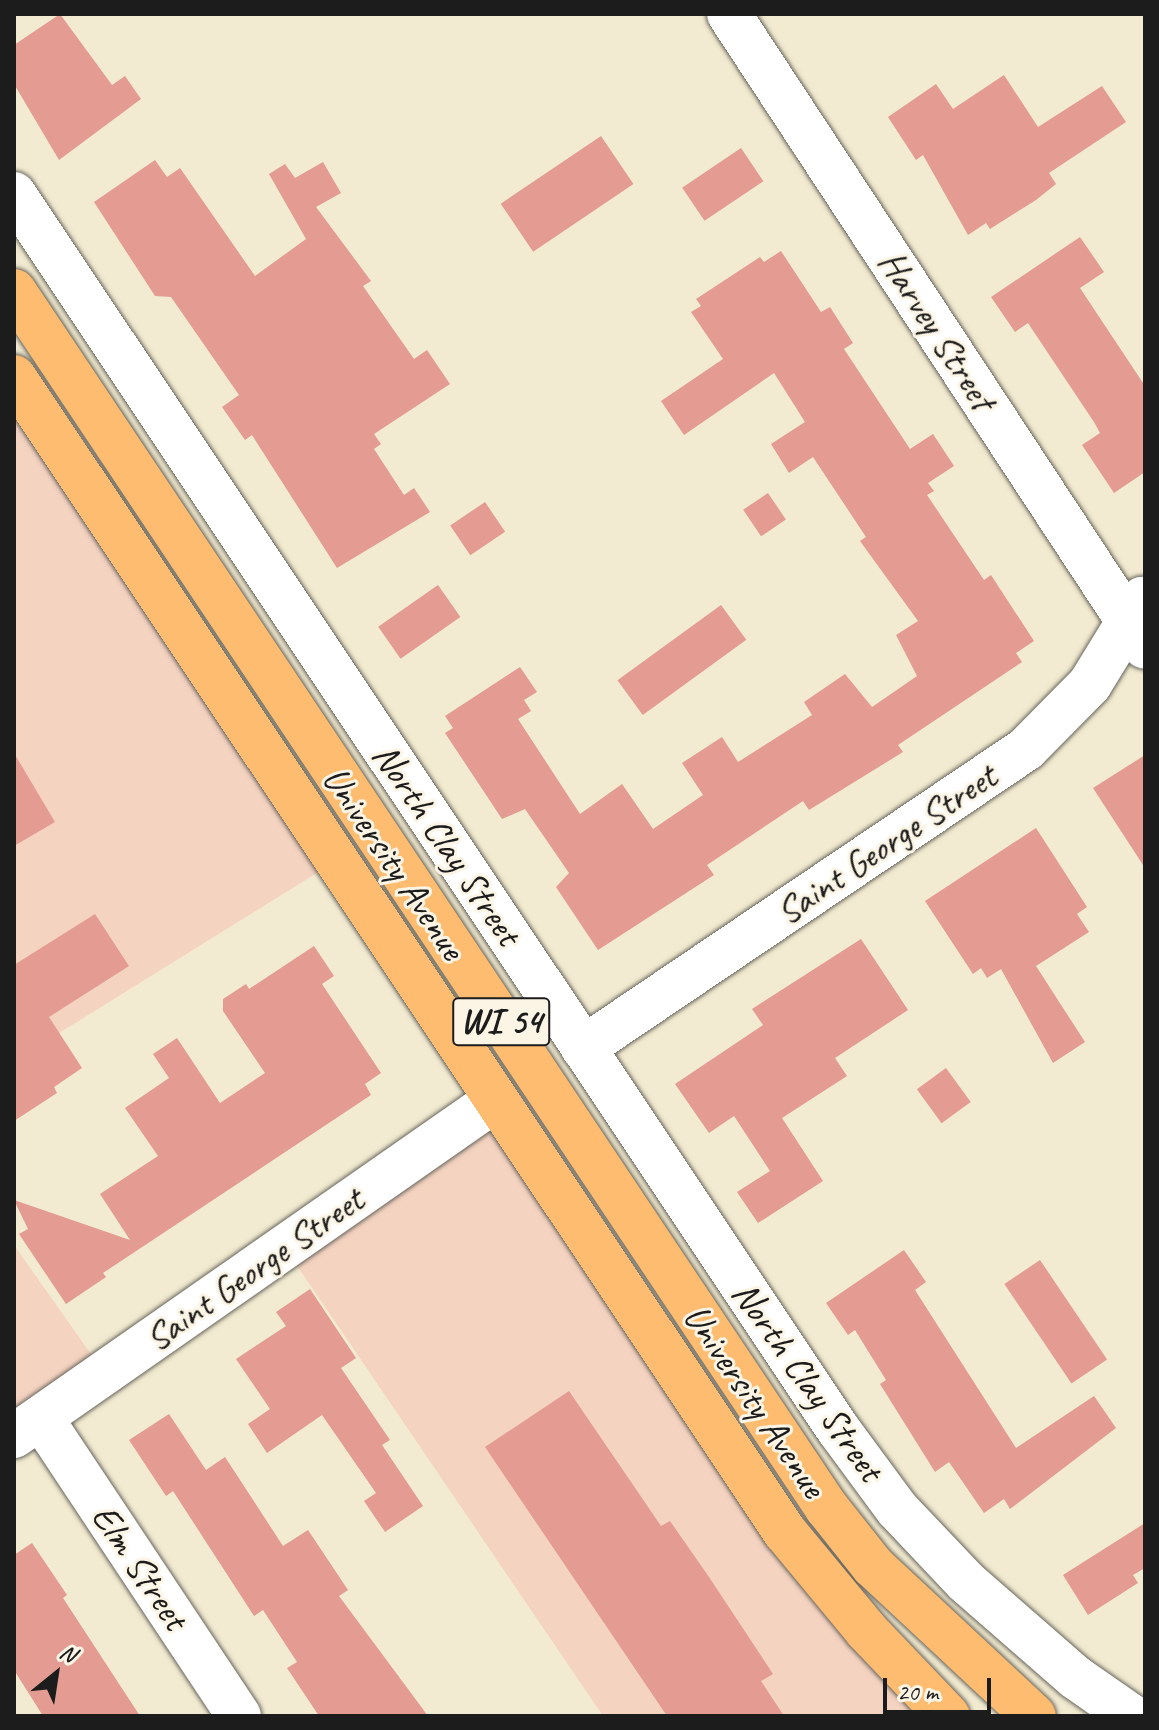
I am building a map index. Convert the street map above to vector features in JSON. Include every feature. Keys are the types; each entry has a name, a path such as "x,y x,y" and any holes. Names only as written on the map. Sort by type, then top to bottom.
{"main road":[{"name":"University Avenue","path":"14,291 827,1508 873,1566 1034,1716"},
{"name":"University Avenue","path":"14,377 494,1101 785,1532 866,1630 948,1716"}],"street":[{"name":"Harvey Street","path":"729,14 1139,620"},
{"name":"North Clay Street","path":"14,194 583,1048 897,1509 1018,1630 1131,1716"},
{"name":"Saint George Street","path":"583,1048 1026,749 1090,684 1139,620"},
{"name":"Saint George Street","path":"28,1427 494,1101"},
{"name":"Elm Street","path":"28,1427 239,1716"}],"shaded area":[{"path":"14,377 338,860 14,1061"},
{"path":"494,1101 948,1716 603,1716 285,1248"},
{"path":"14,1245 105,1374 14,1436"}],"building":[{"path":"60,14 112,85 125,76 141,99 59,160 14,84 14,45"},
{"path":"1004,75 1038,127 1102,86 1126,122 1049,173 1056,184 1036,200 990,229 986,223 968,235 923,155 916,160 888,117 936,84 953,109"},
{"path":"601,136 633,184 533,252 501,204"},
{"path":"741,148 763,181 705,221 682,188"},
{"path":"155,160 167,177 180,168 255,276 306,239 269,174 285,164 295,178 323,162 341,193 316,207 371,281 363,286 414,359 427,350 450,384 374,434 381,444 374,449 404,495 414,488 430,512 337,568 252,435 245,440 222,407 239,395 171,297 155,296 94,202"},
{"path":"1080,237 1104,272 1080,288 1145,386 1145,472 1114,493 1082,445 1100,433 1094,422 1028,323 1015,332 991,297"},
{"path":"781,251 821,312 830,307 853,343 844,349 910,449 933,434 954,466 928,483 934,491 927,495 984,580 991,575 1034,641 1016,653 1022,662 898,745 903,752 809,810 803,801 707,865 714,875 598,950 556,887 569,873 525,809 502,819 445,733 453,728 445,716 520,667 537,692 524,700 531,711 518,719 580,814 622,784 653,829 703,795 682,763 722,737 738,762 812,715 804,702 845,674 872,707 917,676 896,635 918,621 860,541 866,537 813,457 789,473 771,444 805,422 774,373 684,435 661,401 723,359 691,312 701,306 696,299 760,257 764,262"},
{"path":"768,493 786,520 761,536 743,510"},
{"path":"485,502 505,532 470,555 450,525"},
{"path":"438,585 460,617 401,659 378,627"},
{"path":"721,605 746,640 643,715 617,680"},
{"path":"14,753 55,822 14,846"},
{"path":"1145,755 1145,868 1093,788"},
{"path":"1036,828 1087,907 1077,914 1089,932 1036,966 1085,1042 1053,1063 1001,969 987,978 981,968 973,974 925,901"},
{"path":"95,914 129,966 49,1017 82,1068 54,1087 57,1093 14,1121 14,965"},
{"path":"861,939 908,1010 835,1058 847,1076 782,1118 823,1181 758,1223 737,1192 770,1171 734,1116 709,1133 675,1084 763,1025 752,1009"},
{"path":"314,946 334,976 322,984 381,1073 365,1084 371,1095 103,1273 106,1277 66,1304 19,1234 28,1229 14,1200 130,1240 100,1194 158,1156 125,1108 169,1078 153,1054 177,1038 220,1103 265,1073 223,1011 223,999 246,984 249,989"},
{"path":"946,1068 971,1102 942,1123 917,1089"},
{"path":"904,1250 926,1282 915,1290 1016,1448 1094,1396 1116,1428 1010,1509 1004,1499 984,1513 949,1462 935,1472 880,1384 886,1380 855,1330 848,1335 826,1303"},
{"path":"1040,1260 1107,1359 1071,1384 1004,1284"},
{"path":"310,1289 356,1358 341,1368 390,1440 382,1445 423,1506 385,1532 364,1501 376,1493 322,1415 267,1453 248,1424 270,1409 236,1359 286,1326 276,1312"},
{"path":"569,1391 661,1526 670,1521 709,1577 773,1674 761,1681 784,1716 667,1716 485,1447"},
{"path":"169,1414 206,1470 225,1457 283,1546 308,1530 348,1590 339,1596 428,1716 319,1716 287,1668 297,1662 263,1610 254,1616 173,1491 166,1496 129,1440"},
{"path":"1145,1523 1145,1568 1133,1575 1138,1583 1088,1615 1063,1575"},
{"path":"32,1543 67,1595 63,1598 140,1716 43,1716 14,1670 14,1555"}]}
